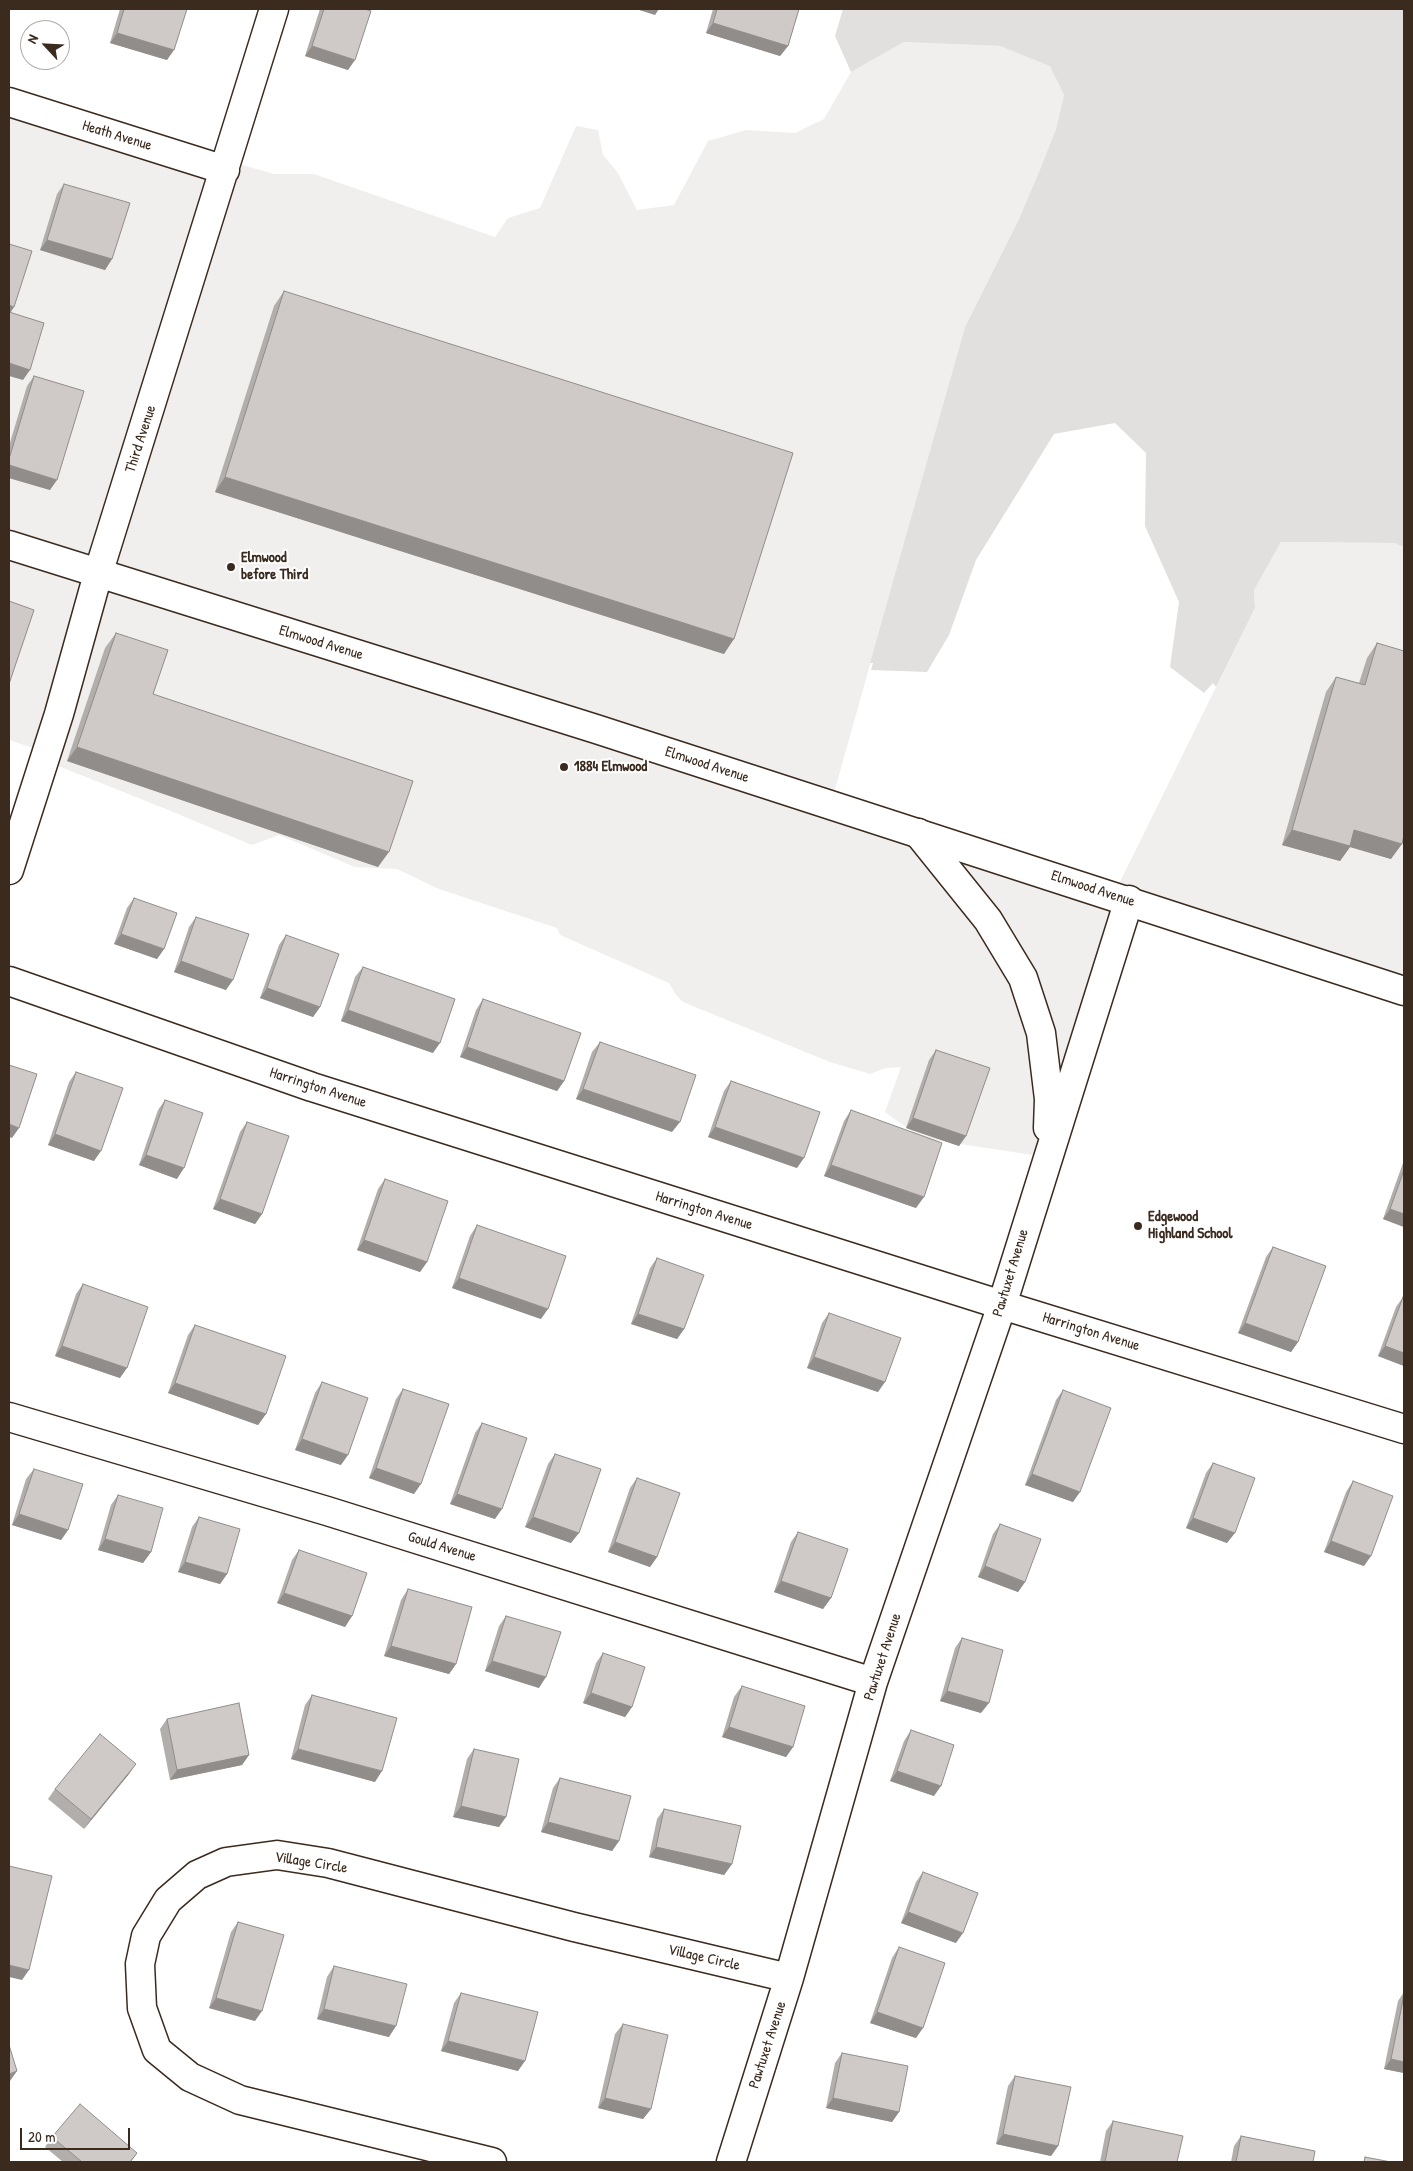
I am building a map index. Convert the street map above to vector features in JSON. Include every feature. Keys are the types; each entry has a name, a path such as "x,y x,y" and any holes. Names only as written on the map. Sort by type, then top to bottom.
{"street":[{"name":"Third Avenue","path":"9,870 59,714 98,574 274,9"},
{"name":"Heath Avenue","path":"9,102 225,170"},
{"name":"Elmwood Avenue","path":"9,545 1129,900 1404,991"},
{"name":"Pawtuxet Avenue","path":"918,833 988,920 1023,978 1041,1034 1049,1099 1048,1156"},
{"name":"Pawtuxet Avenue","path":"735,2161 874,1682 1002,1305 1129,900"},
{"name":"Harrington Avenue","path":"9,981 312,1087 1002,1305 1404,1429"},
{"name":"Gould Avenue","path":"9,1418 336,1514 874,1682"},
{"name":"Village Circle","path":"492,2162 240,2100 190,2077 157,2050 142,2008 140,1964 146,1936 168,1900 196,1875 226,1862 278,1855 328,1863 574,1927 789,1978"}],"shaded area":[{"path":"843,9 1404,9 1404,547 1394,543 1281,542 1254,590 1255,608 1216,687 1213,683 1204,693 1170,667 1179,602 1145,526 1146,453 1115,423 1054,434 976,560 949,635 927,672 871,670 873,663 870,663 965,327 1018,221 1039,172 1056,129 1064,95 1050,66 1000,46 904,42 851,72 835,36"},
{"path":"904,42 1000,46 1050,65 1064,95 1056,129 1039,172 1018,221 965,327 832,800 1117,888 1255,608 1254,590 1281,542 1394,543 1404,547 1404,989 1133,899 1039,1156 921,1138 885,1112 901,1067 886,1068 870,1074 830,1062 683,1002 669,983 560,935 557,928 439,889 397,869 355,867 279,835 252,845 51,763 30,747 9,740 9,98 274,174 314,174 495,237 508,218 540,208 576,126 598,130 603,155 618,173 637,210 674,205 708,141 746,130 795,133 824,119 851,72"}],"building":[{"path":"124,9 187,9 174,50 117,33"},
{"path":"324,9 365,9 371,11 355,60 312,46"},
{"path":"717,9 799,9 788,46 713,23"},
{"path":"64,184 130,203 112,259 47,240"},
{"path":"9,244 32,251 14,307 9,305"},
{"path":"284,291 793,453 734,639 225,477"},
{"path":"9,312 44,323 30,370 9,363"},
{"path":"34,376 84,391 57,480 9,465 9,459"},
{"path":"9,601 34,610 9,684"},
{"path":"116,633 168,650 153,694 413,781 389,852 77,747"},
{"path":"1377,643 1404,651 1404,835 1402,844 1354,830 1350,846 1292,830 1336,677 1365,685"},
{"path":"134,898 177,913 164,949 121,934"},
{"path":"196,917 249,934 233,980 181,961"},
{"path":"286,935 339,954 320,1007 267,988"},
{"path":"363,967 455,999 440,1043 348,1010"},
{"path":"483,999 581,1033 564,1081 467,1047"},
{"path":"600,1042 696,1075 680,1122 583,1089"},
{"path":"936,1050 990,1068 966,1136 913,1118"},
{"path":"9,1065 37,1074 19,1128 9,1124"},
{"path":"76,1072 123,1088 101,1151 55,1134"},
{"path":"731,1081 820,1112 804,1158 715,1127"},
{"path":"165,1100 203,1113 184,1168 146,1155"},
{"path":"851,1110 942,1143 924,1197 831,1165"},
{"path":"247,1122 289,1136 262,1214 220,1199"},
{"path":"1404,1170 1404,1214 1390,1209"},
{"path":"385,1179 448,1201 427,1262 364,1240"},
{"path":"477,1225 566,1256 548,1309 459,1278"},
{"path":"1273,1247 1326,1266 1298,1342 1245,1323"},
{"path":"657,1258 704,1275 684,1329 638,1314"},
{"path":"83,1284 148,1307 127,1368 62,1346"},
{"path":"1404,1298 1404,1353 1385,1346"},
{"path":"829,1313 901,1338 885,1382 814,1357"},
{"path":"195,1325 286,1356 266,1414 175,1383"},
{"path":"322,1382 368,1398 348,1455 302,1439"},
{"path":"403,1389 449,1404 421,1484 376,1468"},
{"path":"1063,1390 1111,1408 1080,1492 1032,1474"},
{"path":"482,1423 527,1438 502,1509 457,1494"},
{"path":"555,1454 601,1469 579,1533 533,1517"},
{"path":"1213,1463 1255,1478 1235,1533 1193,1518"},
{"path":"34,1469 83,1484 68,1530 19,1514"},
{"path":"637,1478 680,1493 657,1557 615,1542"},
{"path":"1353,1481 1393,1496 1371,1556 1331,1541"},
{"path":"118,1495 163,1508 151,1552 105,1539"},
{"path":"199,1517 240,1529 227,1574 185,1562"},
{"path":"1000,1524 1041,1539 1025,1582 985,1566"},
{"path":"798,1532 848,1549 831,1598 781,1581"},
{"path":"299,1550 367,1573 352,1616 284,1593"},
{"path":"408,1589 472,1607 456,1664 391,1646"},
{"path":"506,1616 561,1632 546,1677 492,1661"},
{"path":"962,1638 1003,1650 989,1703 947,1691"},
{"path":"603,1653 645,1667 632,1707 591,1693"},
{"path":"742,1686 805,1706 793,1747 729,1727"},
{"path":"312,1695 397,1718 382,1771 298,1749"},
{"path":"239,1703 249,1755 177,1770 167,1719"},
{"path":"911,1730 954,1745 941,1786 897,1771"},
{"path":"100,1734 136,1764 91,1819 55,1789"},
{"path":"474,1749 519,1759 506,1817 461,1806"},
{"path":"560,1778 631,1796 619,1841 548,1822"},
{"path":"664,1809 741,1826 732,1864 656,1847"},
{"path":"9,1866 52,1876 29,1970 9,1965"},
{"path":"923,1872 978,1893 963,1933 908,1912"},
{"path":"238,1922 284,1935 262,2011 216,1998"},
{"path":"899,1947 945,1963 923,2028 877,2012"},
{"path":"334,1966 407,1984 396,2026 324,2009"},
{"path":"461,1993 538,2012 525,2061 448,2041"},
{"path":"1404,1995 1404,2062 1391,2059"},
{"path":"623,2024 668,2035 651,2109 605,2098"},
{"path":"9,2045 17,2071 9,2074"},
{"path":"842,2053 908,2066 899,2112 833,2098"},
{"path":"1015,2076 1071,2087 1058,2146 1003,2134"},
{"path":"80,2104 137,2153 130,2162 82,2162 52,2137"},
{"path":"1113,2121 1183,2136 1177,2162 1105,2162"},
{"path":"1241,2136 1315,2151 1313,2162 1236,2162"},
{"path":"1365,2157 1391,2162 1364,2162"}],"place":[{"name":"Elmwood before Third","path":"231,567"},
{"name":"1884 Elmwood","path":"564,767"},
{"name":"Edgewood Highland School","path":"1138,1226"}]}
